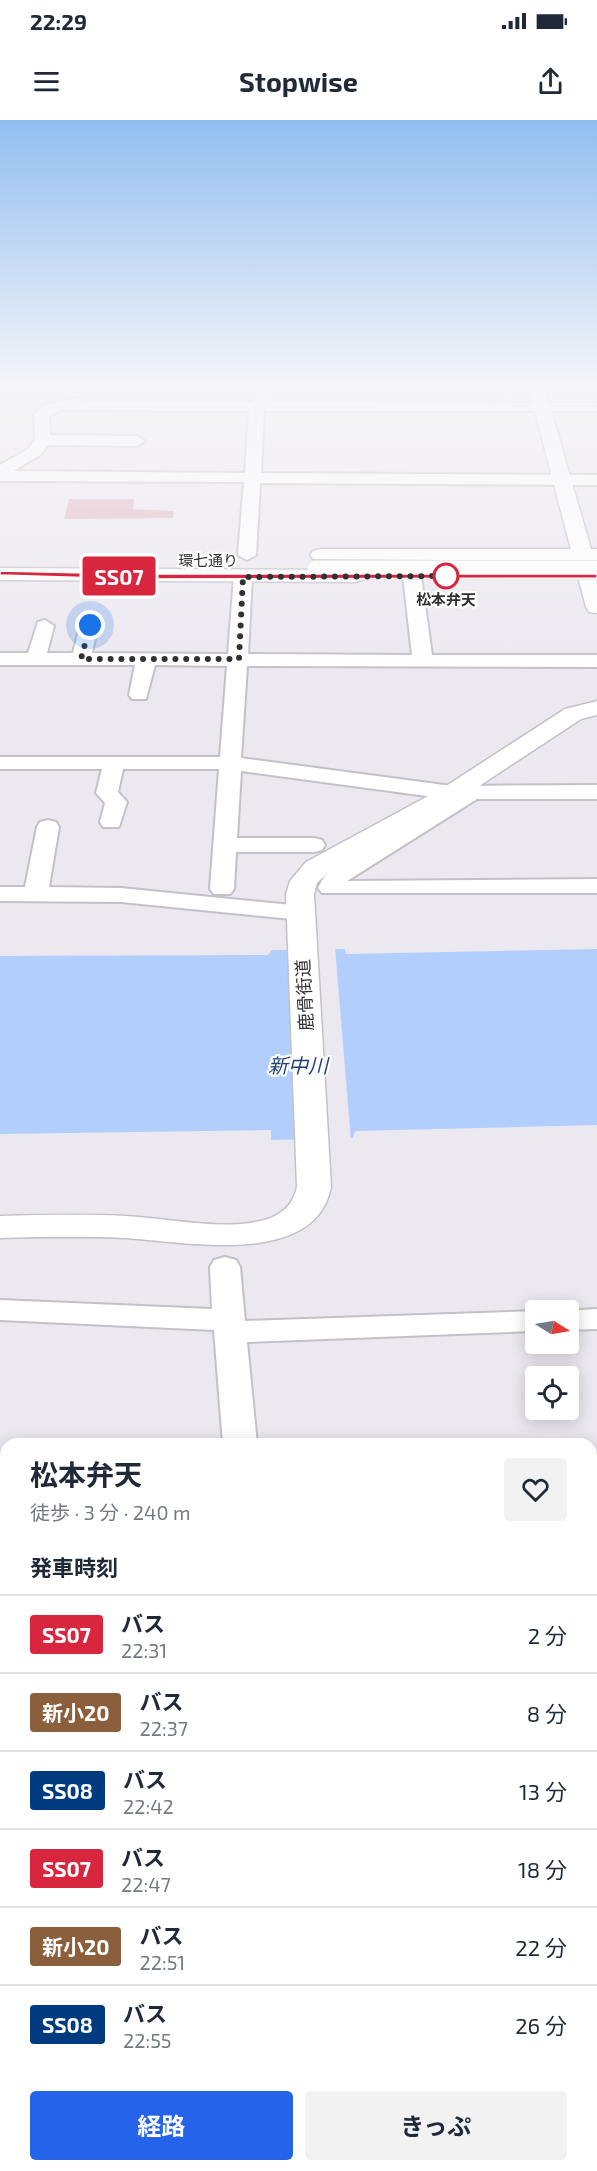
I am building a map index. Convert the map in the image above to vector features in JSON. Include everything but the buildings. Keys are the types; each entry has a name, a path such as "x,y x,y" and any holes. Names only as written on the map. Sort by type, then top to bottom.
{"main road":[{"path":"564,485 594,566 597,607"},
{"path":"0,559 111,555"},
{"path":"224,555 270,555"},
{"name":"環七通り","path":"0,559 594,566"},
{"name":"環七通り","path":"0,572 314,562"},
{"path":"0,572 243,577 412,576 594,566"},
{"name":"鹿骨街道","path":"0,1227 124,1227 251,1232 280,1227 294,1220 312,1201 314,1187 300,894 304,881 316,868 460,793 573,714 597,708"}],"street":[{"path":"247,555 251,485"},
{"path":"412,576 423,661"},
{"path":"222,889 243,577"},
{"path":"81,659 90,625"},
{"path":"36,659 45,626"},
{"path":"0,659 597,661"},
{"path":"139,695 146,659"},
{"path":"0,763 231,763 460,793 597,792"},
{"path":"111,822 116,802 107,793 114,763"},
{"path":"460,793 467,798 345,871 333,880 330,888 597,886"},
{"path":"36,894 48,827"},
{"path":"225,845 314,845"},
{"path":"0,894 121,895 302,918"},
{"path":"225,1267 239,1438"},
{"path":"0,1310 230,1326 525,1321"},
{"path":"579,1320 597,1319"}],"shaded area":[{"path":"69,499 134,499 133,509 174,511 173,518 64,519"}],"water":[{"name":"新中川","path":"345,949 346,954 597,949 597,1125 355,1131 353,1138 271,1140 271,1130 0,1134 0,956 268,955 272,950"}],"pier":[{"path":"290,947 335,947 351,1141 298,1142"}],"bus line":[{"name":"SS07","path":"0,574 597,576"}],"place":[{"name":"松本弁天","path":"446,576"}],"route":[{"path":"90,625 81,659 239,659 243,577 453,576 446,576"}]}
